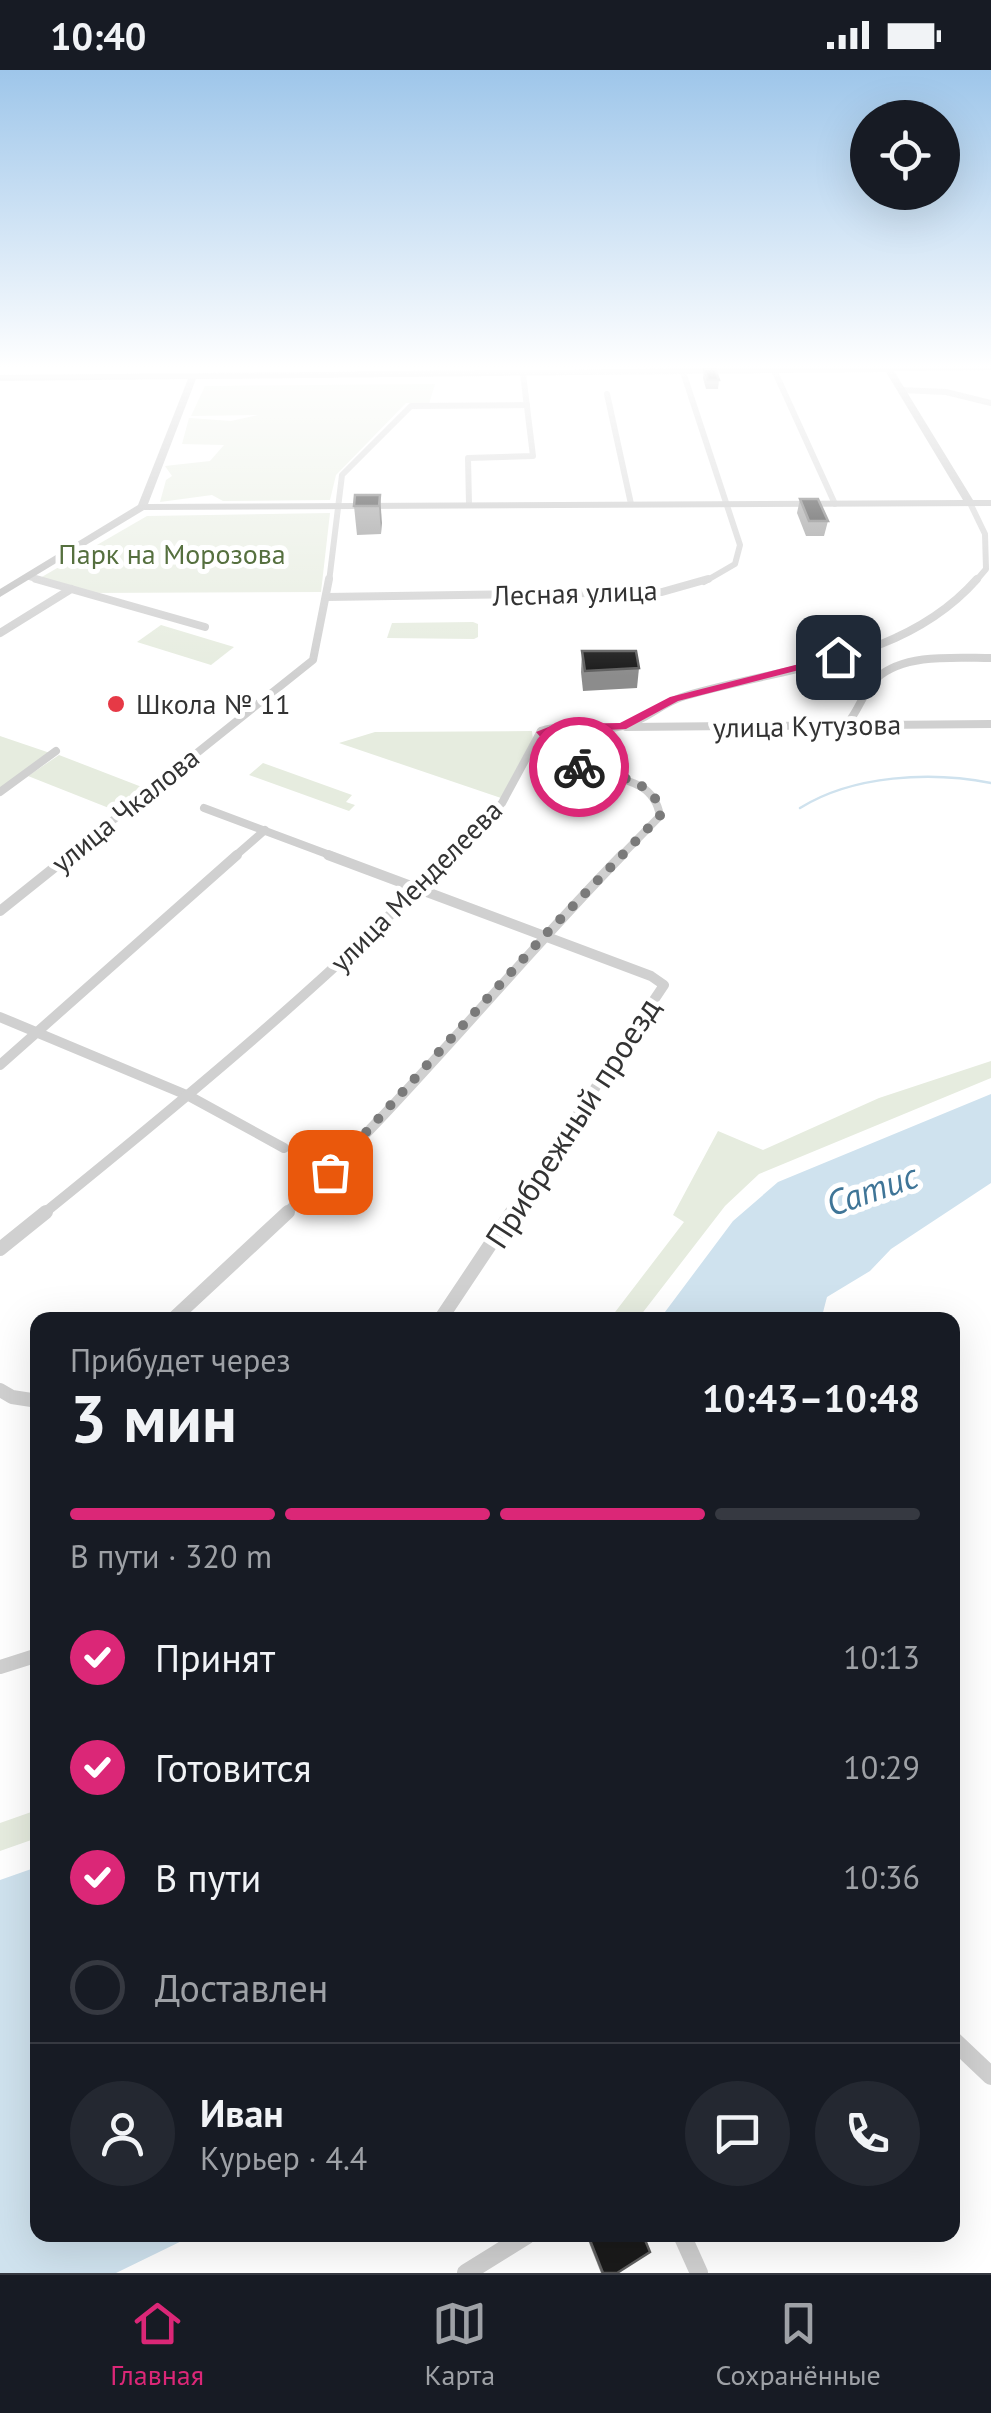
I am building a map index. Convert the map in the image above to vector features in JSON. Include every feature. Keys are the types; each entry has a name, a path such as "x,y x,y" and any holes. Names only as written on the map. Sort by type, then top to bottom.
{"street":[{"path":"142,508 157,470"},
{"name":"улица Чкалова","path":"0,912 313,660 327,597 342,475 347,470"},
{"path":"468,470 469,504"},
{"path":"624,470 631,504"},
{"name":"Лесная улица","path":"327,597 630,595 698,585 735,564 740,545 717,470"},
{"path":"819,470 834,504"},
{"path":"181,1312 334,1168 544,936 636,845 662,812 646,789 619,776 570,764 542,732 556,727 622,727 674,699 803,667 897,638 954,606 973,588 988,560 984,534 950,470"},
{"path":"0,594 142,508 991,503"},
{"path":"29,576 204,628"},
{"path":"0,633 71,589"},
{"path":"847,724 861,711 874,681 888,670 948,658 991,658"},
{"name":"улица Кутузова","path":"622,727 991,724"},
{"name":"улица Менделеева","path":"0,1250 189,1096 310,991 421,886 502,803 542,732"},
{"path":"0,792 56,751"},
{"path":"204,808 421,886 544,936"},
{"path":"0,1065 265,830"},
{"name":"Прибрежный проезд","path":"445,1312 664,985 651,976 544,936"},
{"path":"0,1017 189,1096 284,1148"},
{"path":"0,1390 30,1400"},
{"path":"0,1667 30,1658"},
{"path":"960,2047 991,2076"},
{"path":"466,2273 516,2242"},
{"path":"685,2242 699,2273"}],"green space":[{"path":"168,470 341,470 330,500 223,501 212,495 160,502 166,480 172,476"},
{"name":"Парк на Морозова","path":"330,513 321,592 80,593 40,578 147,516"},
{"path":"392,623 478,624 478,637 474,639 387,638"},
{"path":"161,625 234,647 211,665 137,642"},
{"path":"532,731 534,749 501,798 339,743 375,732"},
{"path":"0,736 50,753 0,790"},
{"path":"59,755 147,789 119,812 28,776"},
{"path":"263,763 352,795 346,802 355,805 349,811 249,775"},
{"path":"991,1061 991,1078 759,1174 725,1206 643,1312 615,1312 684,1222 673,1215 718,1131 763,1150 879,1098"},
{"path":"30,1812 30,1840 0,1851 0,1823"}],"water":[{"name":"Сатис","path":"991,1094 991,1183 891,1249 870,1271 827,1297 823,1312 665,1312 733,1221 778,1182"},
{"path":"30,1869 30,2242 180,2242 116,2273 0,2273 0,1880"}],"building":[{"path":"355,495 380,495 379,506 354,506"},
{"path":"800,499 818,499 828,521 809,521"},
{"path":"582,651 636,651 639,668 585,671"},
{"path":"591,2242 646,2242 650,2252 617,2273 603,2273"}],"waterway":[{"path":"800,808 868,782 943,777 991,783"}],"way so far":[{"path":"330,1172 544,936 660,816 658,802 646,789 619,776 579,767"}],"place":[{"name":"Школа № 11","path":"116,704"}],"route":[{"path":"579,767 570,764 542,732 556,727 622,727 674,699 838,657"}]}
